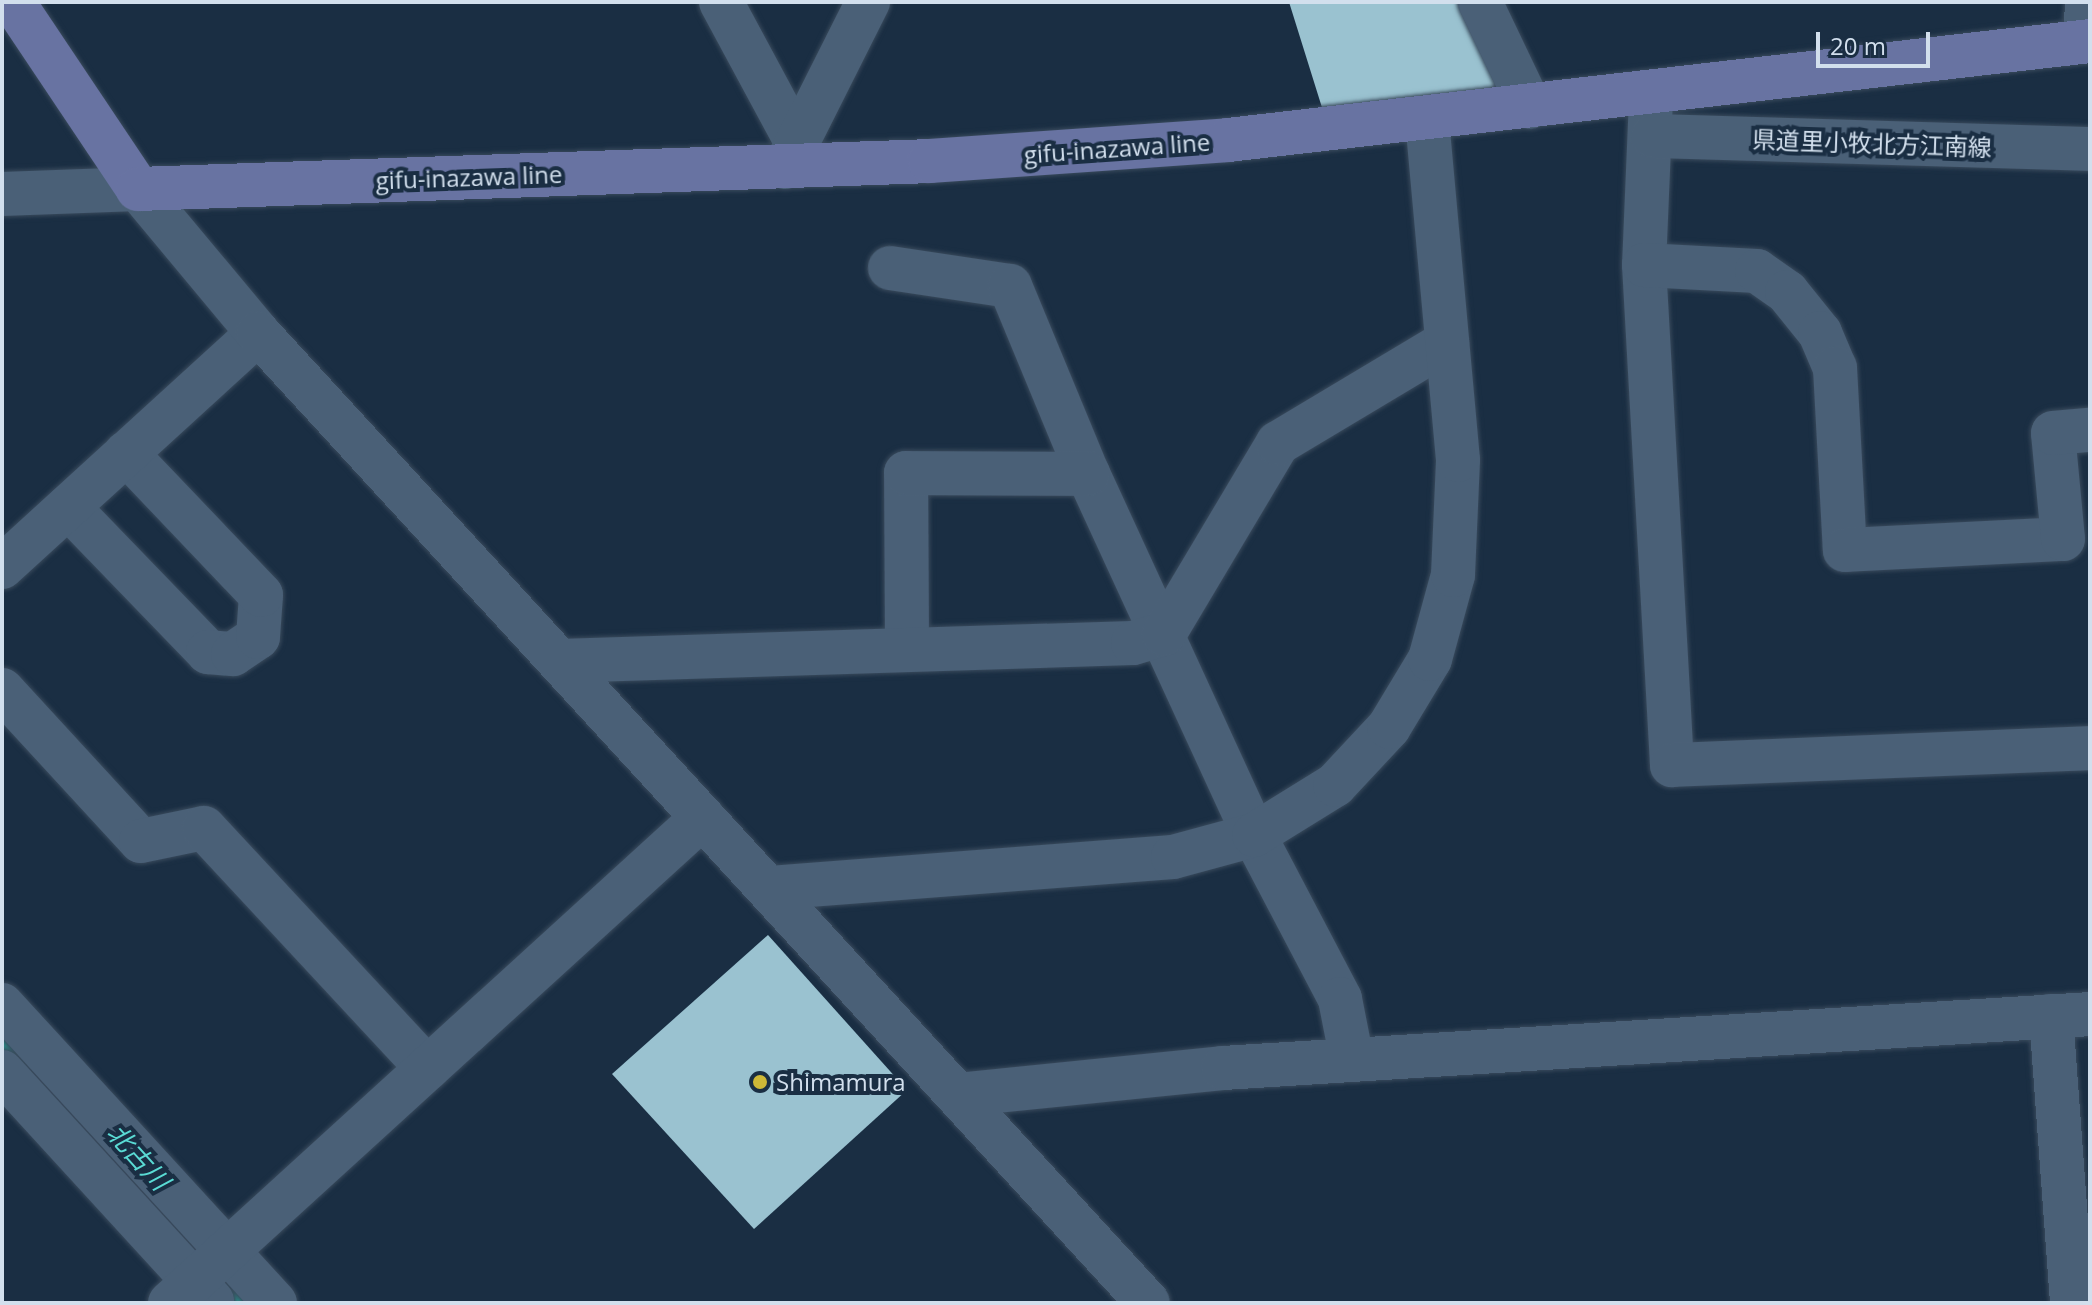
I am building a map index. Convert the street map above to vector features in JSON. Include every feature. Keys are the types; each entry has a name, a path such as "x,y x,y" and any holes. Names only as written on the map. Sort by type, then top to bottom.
{"main road":[{"path":"13,2 138,189"},
{"name":"gifu-inazawa line","path":"138,189 791,155 1212,141 1427,121 2087,28"}],"street":[{"path":"721,2 791,155"},
{"path":"791,155 868,2"},
{"path":"1480,2 1530,107"},
{"path":"1651,88 1653,136 1644,265 1672,765 2090,748"},
{"path":"770,888 1173,857 1254,835 1335,785 1389,727 1430,659 1453,560 1458,460 1427,121"},
{"name":"県道里小牧北方江南線","path":"1653,136 2090,149"},
{"path":"2,194 138,189 258,333 1148,1303"},
{"path":"1644,265 1757,271 1787,292 1820,333 1835,368 1845,550 2063,539 2053,433 2090,430"},
{"path":"890,268 1010,286 1088,474 1254,835 1340,999 1352,1060"},
{"path":"2,567 258,333"},
{"path":"559,661 907,647 1133,643 1164,634 1278,443 1447,342"},
{"path":"68,507 208,652 233,654 258,637 261,595 126,453"},
{"path":"907,647 906,473 1088,474"},
{"path":"2,690 141,841 204,828 427,1068"},
{"path":"205,1278 427,1068 703,817"},
{"path":"2,1005 205,1278"},
{"path":"958,1095 1352,1060 2071,1015 2072,1303"},
{"path":"2,1072 205,1278 275,1303"}],"building":[{"path":"1289,2 1469,2 1519,85 1329,130"},
{"name":"Shimamura","path":"768,935 907,1090 754,1229 612,1074"}],"waterway":[{"name":"北古川","path":"2,1041 26,1066"},
{"name":"北古川","path":"221,1280 242,1303"}],"place":[{"name":"Shimamura","path":"760,1082"}]}
